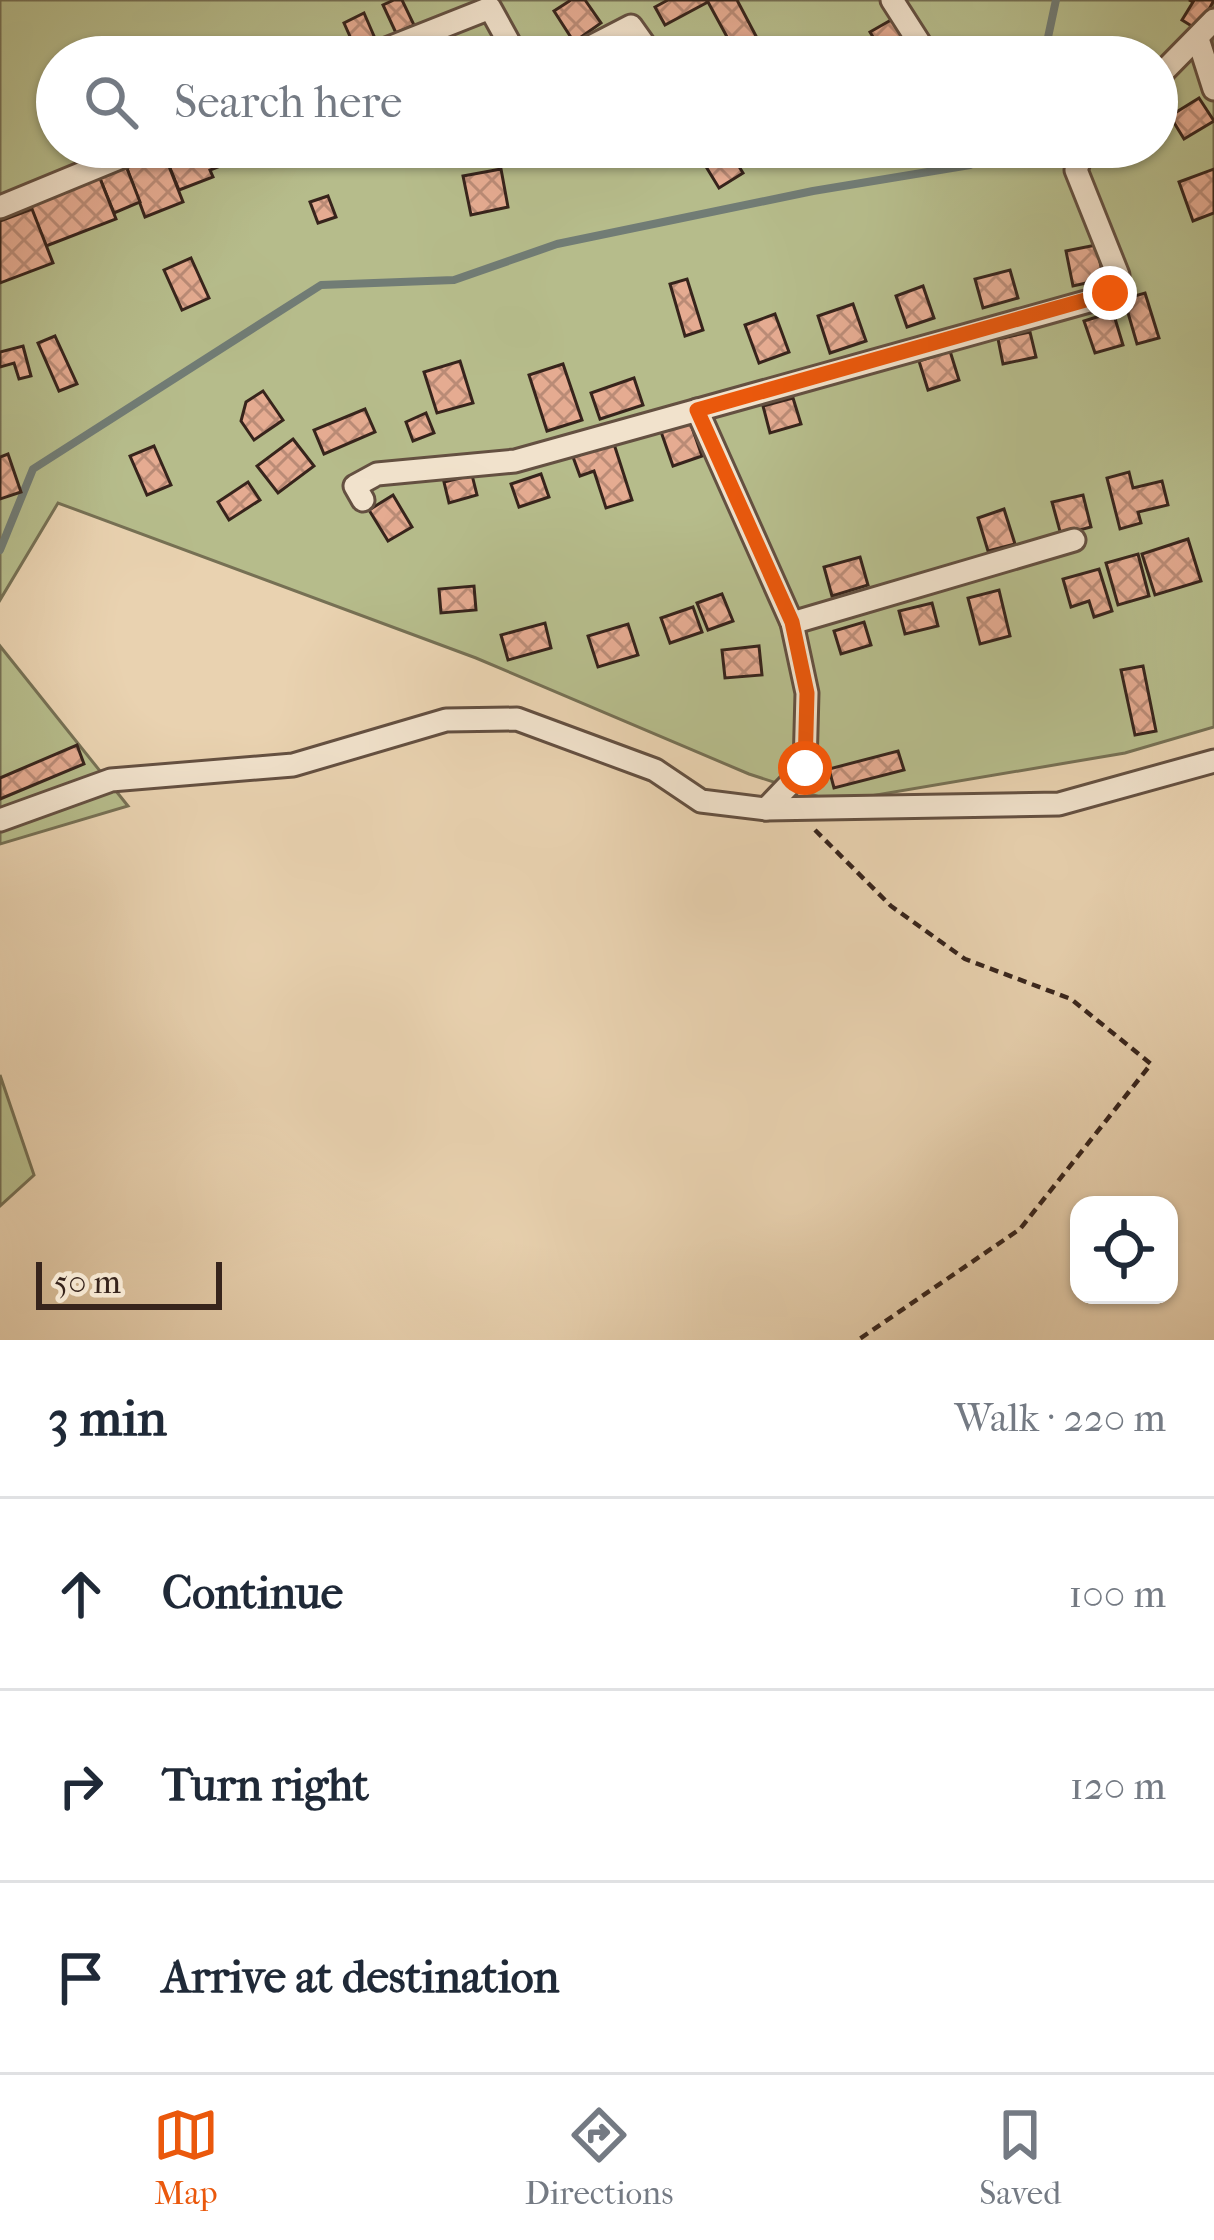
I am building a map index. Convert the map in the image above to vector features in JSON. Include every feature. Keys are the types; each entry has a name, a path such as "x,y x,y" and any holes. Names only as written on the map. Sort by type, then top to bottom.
{"street":[{"path":"892,0 915,36"},
{"path":"414,36 483,6 503,36"},
{"path":"1178,58 1214,20"},
{"path":"612,36 631,26 638,36"},
{"path":"1198,39 1214,89"},
{"path":"0,207 95,168"},
{"path":"363,500 355,486 377,474 515,461 1110,293 1118,275 1077,168"},
{"path":"697,410 792,622 807,693 805,768 766,809"},
{"path":"792,622 1074,541"},
{"path":"0,820 111,780 292,765 446,720 517,719 655,770 701,801 766,809 1059,804 1214,761"}],"path":[{"path":"794,809 891,906 965,959 1071,999 1151,1064 1020,1229 858,1340"}],"green space":[{"path":"0,0 1214,0 1214,727 1125,753 835,802 749,774 476,658 58,503 0,600"},
{"path":"0,646 128,806 0,844"},
{"path":"0,1075 34,1175 0,1206"}],"building":[{"path":"402,0 414,25 396,33 383,5"},
{"path":"571,0 585,0 601,23 583,36 570,36 554,11"},
{"path":"668,0 737,0 756,36 727,36 708,2 665,25 655,7"},
{"path":"1189,0 1214,0 1198,30 1182,20 1193,2"},
{"path":"364,13 374,36 350,36 344,23"},
{"path":"898,16 910,36 872,36 870,32"},
{"path":"1199,98 1214,121 1184,139 1178,129 1178,111"},
{"path":"127,168 170,168 183,202 145,217"},
{"path":"127,168 140,202 114,213 99,176"},
{"path":"170,168 215,168 210,170 213,177 179,190"},
{"path":"707,168 740,168 743,173 719,188"},
{"path":"501,169 508,207 471,215 463,176"},
{"path":"1214,169 1214,213 1193,221 1179,182"},
{"path":"99,176 116,219 46,246 29,203"},
{"path":"328,196 336,217 318,223 310,202"},
{"path":"32,209 53,263 0,283 0,221"},
{"path":"1096,245 1104,279 1073,286 1066,251"},
{"path":"191,258 209,298 182,310 164,270"},
{"path":"1010,270 1018,298 983,308 975,279"},
{"path":"687,279 703,330 685,336 670,284"},
{"path":"923,286 934,318 907,327 896,296"},
{"path":"1145,293 1159,338 1137,344 1124,299"},
{"path":"853,304 866,341 830,353 818,316"},
{"path":"1113,312 1123,345 1095,353 1084,321"},
{"path":"775,314 789,352 759,363 745,325"},
{"path":"1030,332 1036,357 1003,364 998,339"},
{"path":"55,336 77,384 59,391 38,343"},
{"path":"23,346 31,376 19,379 14,363 0,367 0,352"},
{"path":"950,351 959,380 928,390 919,361"},
{"path":"460,361 473,403 437,413 424,372"},
{"path":"563,364 582,420 547,431 529,375"},
{"path":"634,378 643,405 600,419 591,393"},
{"path":"263,391 283,420 254,440 241,421 246,402"},
{"path":"793,398 801,424 770,433 763,406"},
{"path":"365,409 375,432 324,454 314,430"},
{"path":"426,413 434,433 413,441 406,422"},
{"path":"688,416 702,456 673,466 659,426"},
{"path":"293,439 314,466 278,493 257,466"},
{"path":"614,444 632,500 606,508 594,471 580,476 573,457"},
{"path":"154,446 171,485 147,495 130,456"},
{"path":"8,454 21,492 0,499 0,457"},
{"path":"1129,472 1133,488 1162,481 1168,505 1138,512 1141,523 1120,529 1107,478"},
{"path":"541,474 549,497 519,507 511,484"},
{"path":"472,475 477,495 449,503 444,482"},
{"path":"248,482 260,500 229,520 218,502"},
{"path":"393,495 412,527 388,541 369,510"},
{"path":"1083,495 1091,527 1061,535 1052,502"},
{"path":"1004,509 1015,544 988,551 978,518"},
{"path":"1188,539 1201,581 1155,595 1142,554"},
{"path":"1138,554 1149,596 1118,605 1106,563"},
{"path":"860,557 868,585 832,596 824,567"},
{"path":"1099,569 1112,611 1094,617 1089,601 1071,607 1063,579"},
{"path":"474,586 476,610 441,613 439,589"},
{"path":"999,590 1010,636 980,644 968,598"},
{"path":"722,594 733,621 708,630 697,603"},
{"path":"932,603 938,626 905,634 899,611"},
{"path":"693,607 702,632 670,643 661,618"},
{"path":"864,622 871,645 841,654 834,631"},
{"path":"545,623 551,648 508,660 501,635"},
{"path":"628,624 638,655 598,667 588,636"},
{"path":"759,646 762,675 725,678 722,650"},
{"path":"1143,666 1156,731 1135,735 1121,670"},
{"path":"77,745 84,764 0,799 0,778"},
{"path":"898,751 904,770 834,788 829,769"}],"waterway":[{"path":"1048,36 1056,0"},
{"path":"0,550 33,469 321,285 454,280 557,244 813,191 952,168"}],"route":[{"path":"805,768 807,693 792,622 697,410 1110,293"}]}
